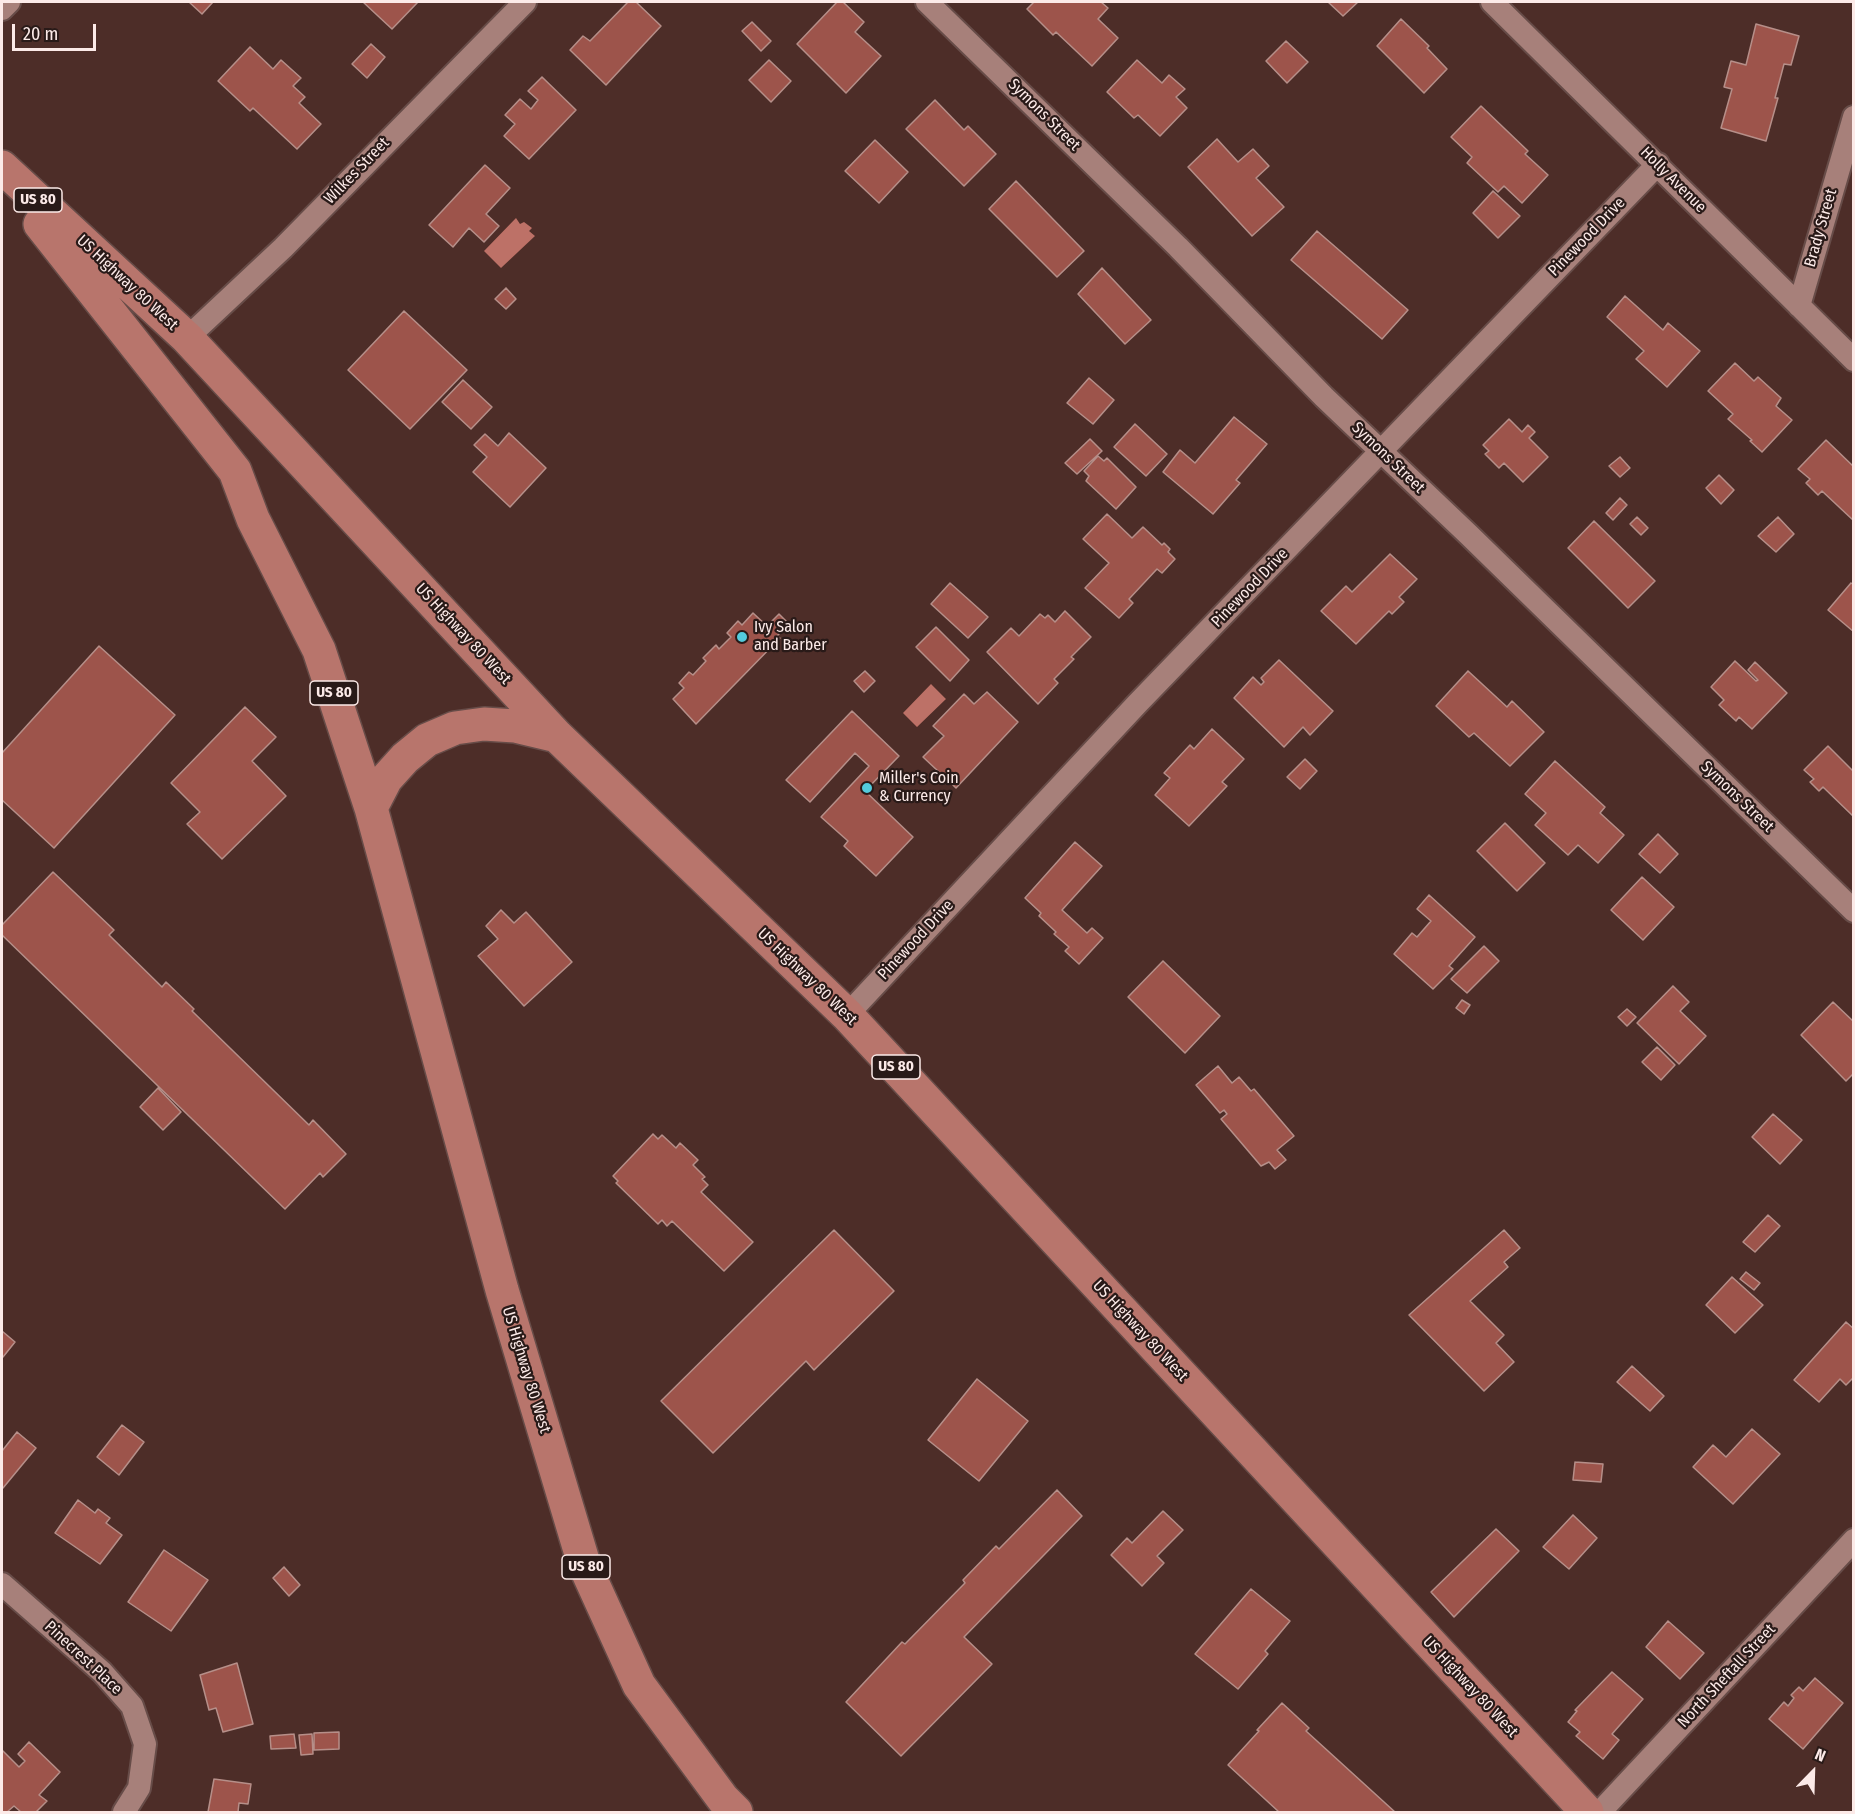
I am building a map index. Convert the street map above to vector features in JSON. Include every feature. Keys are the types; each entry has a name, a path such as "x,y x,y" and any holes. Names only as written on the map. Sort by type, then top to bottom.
{"main road":[{"name":"US Highway 80 West","path":"2,166 187,338 557,735 847,1015 1587,1812"},
{"name":"US Highway 80 West","path":"2,176 235,471 253,519 319,650 371,808 502,1290 584,1563 639,1685 723,1799 736,1812"},
{"path":"371,808 386,779 405,758 428,740 455,728 484,724 515,726 557,735"}],"street":[{"path":"2,9 9,2"},
{"name":"Wilkes Street","path":"187,338 283,248 525,2"},
{"name":"Symons Street","path":"927,2 1136,206 1324,397 1469,535 1854,911"},
{"name":"Holly Avenue","path":"1492,2 1854,360"},
{"name":"Brady Street","path":"1799,306 1854,117"},
{"name":"Pinewood Drive","path":"847,1015 1129,713 1658,164"},
{"name":"North Sheftall Street","path":"1600,1812 1854,1540"},
{"name":"Pinecrest Place","path":"2,1584 102,1672 132,1706 145,1744 139,1788 124,1812"}],"shaded area":[{"path":"516,218 520,224 524,222 532,228 529,231 535,236 501,268 484,251"},
{"path":"931,684 946,699 917,727 903,713"}],"building":[{"path":"189,2 213,2 202,14"},
{"path":"363,2 418,2 392,29"},
{"path":"628,2 636,2 661,26 606,85 570,50 583,36 590,41"},
{"path":"837,2 843,2 864,22 855,32 881,56 846,93 797,44"},
{"path":"1034,2 1101,2 1108,8 1098,19 1118,38 1092,66 1056,32 1053,35 1027,9"},
{"path":"1328,2 1358,2 1343,16"},
{"path":"1401,19 1429,46 1427,48 1447,69 1424,93 1377,46"},
{"path":"752,22 771,41 761,51 742,31"},
{"path":"1756,24 1799,36 1791,65 1784,64 1775,98 1778,98 1766,141 1721,128 1732,89 1724,87 1731,61 1746,65"},
{"path":"1286,41 1308,62 1287,83 1266,61"},
{"path":"371,44 385,57 367,78 352,64"},
{"path":"250,47 273,69 281,60 301,78 293,86 305,97 299,103 321,124 297,149 253,108 250,111 218,81"},
{"path":"769,60 791,81 771,102 749,80"},
{"path":"1137,60 1162,83 1169,75 1185,89 1176,97 1187,108 1160,136 1138,115 1134,118 1107,92"},
{"path":"542,77 576,110 529,159 504,136 515,124 505,115 520,99 531,109 538,100 528,91"},
{"path":"935,100 964,130 968,126 996,154 964,186 906,129"},
{"path":"1481,106 1528,151 1525,154 1548,175 1522,203 1504,186 1498,192 1467,163 1472,157 1451,137"},
{"path":"1217,139 1238,162 1253,149 1269,166 1256,178 1284,207 1252,236 1188,167"},
{"path":"875,140 908,172 879,203 845,171"},
{"path":"485,165 510,188 486,214 499,226 484,242 469,228 453,247 429,225"},
{"path":"1016,181 1084,251 1057,277 989,209"},
{"path":"1493,191 1520,216 1498,238 1473,213"},
{"path":"1317,231 1408,310 1382,339 1291,260"},
{"path":"1102,268 1151,320 1125,344 1078,294"},
{"path":"506,288 516,299 506,309 495,299"},
{"path":"1625,296 1663,330 1668,323 1700,351 1667,387 1636,359 1644,351 1607,317"},
{"path":"404,311 467,370 410,429 348,370"},
{"path":"1735,363 1754,381 1758,377 1781,398 1776,406 1792,420 1762,452 1728,419 1733,414 1708,391"},
{"path":"1089,378 1114,400 1093,424 1067,403"},
{"path":"463,380 492,407 471,429 442,402"},
{"path":"1234,417 1267,444 1236,480 1240,483 1213,514 1163,472 1180,450 1195,463"},
{"path":"1509,419 1522,432 1528,425 1535,432 1529,438 1548,457 1523,482 1504,463 1499,468 1485,454 1489,451 1483,445"},
{"path":"1135,424 1167,454 1146,476 1114,447"},
{"path":"509,433 546,468 510,507 473,472 487,457 474,445 485,434 498,446"},
{"path":"1090,439 1102,451 1077,474 1065,463"},
{"path":"1826,440 1854,467 1854,521 1822,491 1818,495 1806,483 1810,479 1798,469"},
{"path":"1098,456 1104,461 1107,458 1136,487 1116,509 1086,481 1089,476 1084,471"},
{"path":"1620,457 1630,468 1620,477 1609,466"},
{"path":"1719,475 1734,490 1721,504 1706,488"},
{"path":"1620,498 1627,505 1613,520 1606,513"},
{"path":"1107,514 1132,538 1143,527 1162,545 1164,543 1170,549 1168,552 1175,559 1162,573 1157,569 1129,599 1133,603 1119,618 1085,588 1109,563 1083,539"},
{"path":"1637,517 1648,528 1641,535 1630,524"},
{"path":"1778,517 1794,534 1776,552 1758,536"},
{"path":"1594,521 1655,581 1628,608 1568,548"},
{"path":"1390,554 1417,579 1399,597 1404,602 1392,614 1389,611 1356,644 1321,611 1346,586 1352,592"},
{"path":"950,583 988,617 968,638 931,604"},
{"path":"1851,583 1854,585 1854,632 1828,610"},
{"path":"1065,611 1091,637 1071,657 1074,659 1054,679 1058,683 1038,704 987,652 1011,628 1019,636 1040,614 1045,618 1048,615 1055,622"},
{"path":"753,613 767,626 779,614 789,624 777,636 780,638 696,724 673,699 684,688 679,683 689,672 693,675 706,661 703,658 716,645 719,649 731,637 727,633 738,621 742,625"},
{"path":"936,627 969,660 950,681 916,647"},
{"path":"99,646 175,715 54,848 2,800 2,753"},
{"path":"1279,660 1333,711 1310,735 1303,727 1284,747 1234,698 1253,677 1261,685 1264,682 1261,678"},
{"path":"1735,661 1756,681 1758,680 1748,670 1755,662 1787,693 1752,729 1739,717 1736,721 1719,705 1724,700 1711,687"},
{"path":"865,671 875,681 864,692 854,681"},
{"path":"1468,671 1507,707 1512,701 1544,732 1510,766 1474,733 1469,737 1436,706"},
{"path":"987,692 1018,722 956,788 923,757 944,736 933,726 964,694 974,704"},
{"path":"245,707 276,737 252,761 286,796 222,859 187,824 200,812 171,783"},
{"path":"852,711 899,756 865,791 913,837 876,876 844,846 848,841 821,817 869,766 855,753 810,802 786,780"},
{"path":"1212,729 1244,759 1222,782 1227,786 1189,826 1155,795 1170,778 1164,773 1190,745 1194,749"},
{"path":"1828,746 1854,772 1854,817 1823,787 1819,791 1810,782 1814,779 1804,770"},
{"path":"1305,759 1317,771 1300,789 1287,777"},
{"path":"1555,761 1605,807 1600,813 1624,835 1598,863 1578,845 1568,855 1535,825 1546,813 1525,794"},
{"path":"1505,823 1545,863 1517,891 1477,851"},
{"path":"1658,834 1678,854 1660,873 1639,854"},
{"path":"1075,842 1102,866 1062,910 1087,933 1092,928 1103,938 1079,964 1065,951 1069,947 1054,934 1056,932 1039,916 1041,913 1025,898"},
{"path":"53,872 114,930 109,935 162,987 166,982 194,1009 192,1011 309,1125 313,1120 346,1154 323,1177 320,1173 285,1209 2,935 2,925"},
{"path":"1642,877 1674,907 1643,940 1611,910"},
{"path":"1429,895 1475,937 1449,966 1453,969 1433,989 1394,954 1412,933 1417,937 1431,921 1417,909"},
{"path":"501,910 514,923 526,912 572,962 524,1006 478,956 498,939 486,926"},
{"path":"1484,946 1499,961 1467,993 1451,979"},
{"path":"1163,961 1220,1016 1185,1053 1128,997"},
{"path":"1673,986 1689,1002 1680,1011 1706,1036 1679,1064 1637,1023"},
{"path":"1462,1000 1470,1005 1464,1014 1456,1008"},
{"path":"1833,1002 1854,1022 1854,1073 1846,1081 1801,1035"},
{"path":"1627,1009 1636,1017 1627,1026 1618,1017"},
{"path":"1657,1047 1675,1065 1661,1080 1642,1062"},
{"path":"1218,1066 1232,1083 1239,1077 1251,1091 1254,1089 1294,1136 1277,1150 1286,1160 1275,1169 1269,1162 1261,1166 1221,1119 1227,1114 1224,1110 1220,1113 1196,1085"},
{"path":"158,1088 181,1112 163,1130 140,1107"},
{"path":"1773,1114 1802,1140 1780,1164 1752,1137"},
{"path":"653,1134 658,1139 662,1135 676,1148 680,1143 698,1160 693,1165 705,1177 702,1179 708,1185 701,1192 753,1242 724,1271 672,1221 667,1226 662,1220 658,1224 616,1183 618,1181 613,1176"},
{"path":"1768,1215 1780,1226 1755,1252 1743,1242"},
{"path":"834,1230 894,1291 814,1370 806,1361 713,1453 661,1401"},
{"path":"1504,1230 1520,1248 1504,1262 1508,1267 1470,1301 1504,1335 1496,1343 1514,1362 1484,1391 1409,1315"},
{"path":"1746,1272 1760,1283 1754,1290 1740,1279"},
{"path":"1732,1277 1763,1305 1735,1333 1706,1305"},
{"path":"1846,1322 1854,1329 1854,1377 1846,1385 1840,1379 1819,1402 1794,1380"},
{"path":"2,1331 15,1342 3,1357 2,1356"},
{"path":"1632,1366 1664,1396 1650,1411 1617,1382"},
{"path":"977,1379 1028,1421 979,1481 928,1440"},
{"path":"122,1425 144,1442 119,1475 97,1457"},
{"path":"1752,1429 1780,1454 1733,1504 1693,1467 1713,1445 1726,1457"},
{"path":"17,1432 36,1448 3,1488 2,1451"},
{"path":"1575,1462 1603,1464 1601,1482 1573,1480"},
{"path":"1057,1490 1082,1516 964,1637 992,1664 901,1756 846,1702 902,1642 905,1644 965,1583 963,1580 996,1546 999,1549"},
{"path":"78,1500 95,1513 98,1509 110,1518 106,1523 122,1535 100,1564 55,1533"},
{"path":"1163,1511 1183,1530 1157,1556 1164,1563 1142,1586 1111,1555 1127,1538 1132,1543"},
{"path":"1573,1515 1597,1538 1569,1569 1543,1547"},
{"path":"1496,1529 1519,1551 1454,1617 1431,1592"},
{"path":"164,1550 208,1580 171,1631 128,1602"},
{"path":"284,1567 300,1585 289,1596 273,1578"},
{"path":"1251,1589 1290,1621 1265,1651 1268,1654 1238,1689 1195,1654"},
{"path":"1668,1621 1704,1653 1680,1679 1646,1647"},
{"path":"237,1663 253,1724 223,1732 216,1708 209,1710 200,1675"},
{"path":"1612,1672 1643,1699 1612,1734 1619,1740 1603,1759 1576,1736 1580,1732 1568,1722 1577,1711 1575,1710"},
{"path":"1815,1678 1843,1703 1803,1749 1769,1719 1784,1702 1788,1706 1794,1698 1791,1695 1799,1687 1803,1691"},
{"path":"1282,1703 1309,1728 1306,1731 1395,1812 1279,1812 1228,1765"},
{"path":"339,1732 339,1749 314,1750 314,1733"},
{"path":"294,1734 296,1748 271,1749 270,1736"},
{"path":"312,1734 313,1754 301,1755 299,1735"},
{"path":"29,1742 60,1772 39,1795 47,1801 36,1812 21,1812 14,1806 7,1812 2,1812 2,1753 3,1751 19,1767 25,1761 18,1754"},
{"path":"214,1779 251,1784 248,1804 239,1803 238,1812 208,1812"}],"place":[{"name":"Ivy Salon and Barber","path":"742,637"},
{"name":"Miller's Coin & Currency","path":"867,788"}]}
